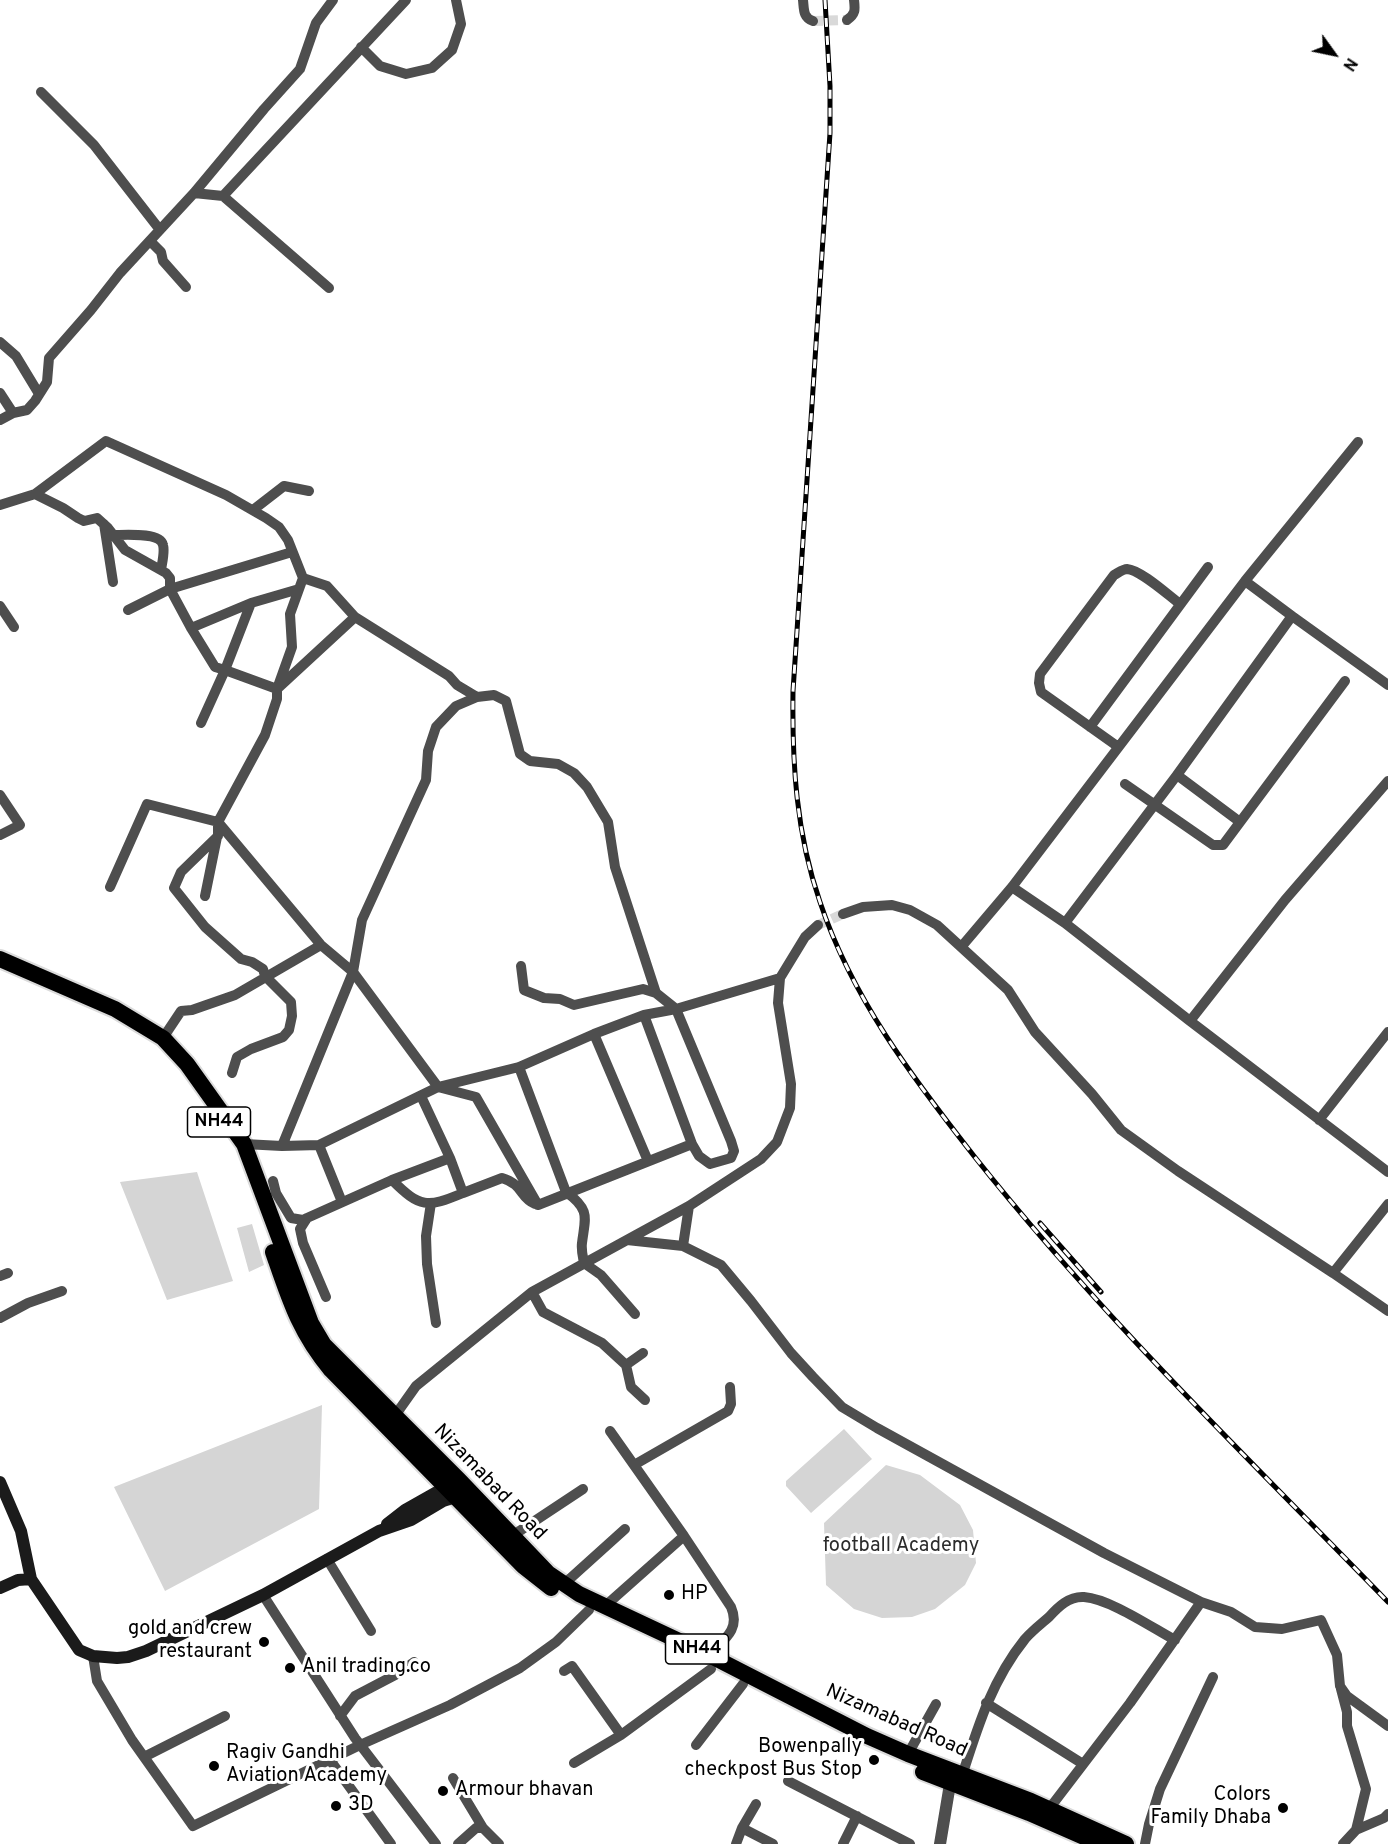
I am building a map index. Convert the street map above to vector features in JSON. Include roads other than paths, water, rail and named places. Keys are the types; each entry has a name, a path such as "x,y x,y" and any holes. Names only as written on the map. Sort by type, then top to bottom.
{"highway":[{"name":"Nizamabad Road","path":"0,958 115,1010 163,1038 187,1064 244,1144 311,1323 324,1345 394,1417 541,1582 582,1608 597,1609"},
{"name":"Nizamabad Road","path":"0,969 66,995 150,1041 171,1056 228,1136 240,1158 296,1318 316,1352 331,1370 454,1487 473,1494 548,1573 597,1609 908,1754 956,1780 1100,1844"},
{"name":"Nizamabad Road","path":"710,1662 743,1684 864,1745 956,1780 1048,1809 1126,1844"}],"main road":[{"path":"0,1482 21,1531 29,1575 79,1650 93,1656 128,1657 146,1651 263,1595 379,1531 411,1520 454,1487"},
{"path":"0,1586 29,1575"}],"street":[{"path":"0,420 27,410 47,382 49,358 120,273 194,193 300,69 316,23 333,0"},
{"path":"223,196 406,0"},
{"path":"361,47 380,66 406,74 432,68 452,50 461,24 456,0"},
{"path":"803,0 805,15 808,20 813,21"},
{"path":"847,20 853,16 854,0"},
{"path":"41,92 94,145 160,231"},
{"path":"194,193 223,196 329,288"},
{"path":"150,240 161,252 163,261 186,287"},
{"path":"0,342 16,356 39,394"},
{"path":"0,393 14,413"},
{"path":"0,505 35,494 106,441 226,495 279,527 288,540 303,578 290,614 292,647 265,735 218,822 205,896"},
{"path":"962,946 1012,888 1117,746 1245,581 1358,442"},
{"path":"253,510 284,486 309,491"},
{"path":"35,494 84,521 97,518 104,523 126,550 161,570 170,578 170,589 215,667 277,690"},
{"path":"104,523 113,582"},
{"path":"113,535 159,538 163,545 161,570"},
{"path":"128,610 170,589 292,552"},
{"path":"1090,727 1208,567"},
{"path":"1117,746 1041,692 1040,674 1114,575 1123,570 1128,569 1137,573 1180,604"},
{"path":"303,578 327,586 355,617 449,676 458,685 477,697"},
{"path":"1245,581 1388,685"},
{"path":"191,628 251,603 299,590"},
{"path":"201,723 251,603"},
{"path":"1,610 14,627"},
{"path":"1065,923 1177,775 1292,616"},
{"path":"277,690 355,617"},
{"path":"1125,784 1213,845 1223,844 1345,681"},
{"path":"282,1146 353,972 362,920 426,780 428,751 436,727 456,706 477,697 494,695 506,701 520,754 530,761 558,764 574,773 587,787 608,822 615,867 656,993"},
{"path":"1177,775 1240,822"},
{"path":"1190,1021 1285,900 1388,781"},
{"path":"0,795 20,825 0,835"},
{"path":"110,887 147,804 218,822 321,945 353,972 438,1087 476,1097 538,1205"},
{"path":"217,837 181,872 174,888 206,927 241,959 252,962 263,969 265,976 291,1002 292,1016 289,1029 283,1037 237,1057 232,1073"},
{"path":"1012,888 1065,923 1388,1173"},
{"path":"843,914 863,907 892,905 910,910 937,925 1008,990 1035,1032 1092,1094 1121,1130 1178,1171 1333,1272 1388,1311"},
{"path":"394,1417 416,1386 532,1292 688,1206 761,1159 777,1142 790,1108 791,1084 778,1002 780,978 805,937 818,925"},
{"path":"163,1038 182,1011 192,1010 235,994 321,945"},
{"path":"521,966 524,990 544,998 560,999 574,1005 643,989 656,993 676,1009 731,1141 733,1155 731,1158 710,1164 699,1156 692,1144 644,1015"},
{"path":"244,1144 319,1145 438,1087 519,1066 644,1015 676,1009 780,978"},
{"path":"1319,1120 1388,1032"},
{"path":"594,1034 648,1161"},
{"path":"519,1066 566,1192 579,1202 586,1222 582,1244 584,1263 601,1275 636,1314"},
{"path":"422,1096 463,1193"},
{"path":"392,1180 412,1199 437,1204 502,1178 517,1185 528,1201 538,1205 692,1144"},
{"path":"319,1145 342,1202"},
{"path":"273,1181 276,1193 291,1218 303,1220 392,1180 450,1158"},
{"path":"431,1203 426,1236 427,1264 436,1323"},
{"path":"1333,1272 1388,1204"},
{"path":"683,1246 688,1206"},
{"path":"307,1218 300,1229 303,1243 326,1297"},
{"path":"627,1240 683,1246 721,1265 752,1301 790,1353 842,1407 1104,1553 1201,1602 1232,1612 1255,1627 1282,1629 1321,1620 1337,1655 1340,1686 1347,1712 1347,1726 1366,1789 1356,1830"},
{"path":"0,1318 28,1303 62,1291"},
{"path":"532,1292 543,1312 602,1343 626,1365 631,1388 645,1400"},
{"path":"626,1365 643,1353"},
{"path":"634,1465 728,1411 731,1404 730,1387"},
{"path":"574,1763 621,1735 710,1662 732,1630 735,1616 684,1536 610,1431"},
{"path":"512,1536 583,1489"},
{"path":"564,1584 625,1529"},
{"path":"93,1656 97,1681 132,1740 193,1826 360,1745 450,1705 520,1668 597,1609 684,1536"},
{"path":"327,1559 371,1631"},
{"path":"263,1595 360,1745 436,1844"},
{"path":"940,1844 956,1780 986,1703 1026,1637 1064,1602 1082,1597 1100,1601 1122,1610 1175,1640"},
{"path":"1048,1809 1130,1703 1201,1602"},
{"path":"340,1716 355,1696 397,1674 414,1662"},
{"path":"564,1671 572,1666 621,1735"},
{"path":"1145,1844 1160,1789 1213,1677"},
{"path":"696,1745 743,1684"},
{"path":"1340,1686 1347,1696 1388,1726"},
{"path":"986,1703 1083,1764"},
{"path":"908,1754 936,1704"},
{"path":"144,1757 225,1716"},
{"path":"330,1760 391,1844"},
{"path":"453,1778 483,1828 499,1844"},
{"path":"788,1781 910,1844"},
{"path":"736,1844 756,1804"},
{"path":"1343,1844 1356,1830 1388,1814"},
{"path":"843,1844 857,1816"},
{"path":"458,1844 476,1828 483,1828"},
{"path":"742,1828 773,1844"}],"tunnel":[{"path":"813,21 847,20"},
{"path":"818,925 843,914"}],"railway":[{"path":"825,0 830,133 793,691 793,745 797,798 806,850 820,902 833,937 866,1004 906,1066 974,1156 1022,1215 1123,1329 1388,1602"},
{"path":"1040,1223 1101,1292"}],"place":[{"name":"HP","path":"669,1595"},
{"name":"gold and crew restaurant","path":"264,1642"},
{"name":"Anil trading.co","path":"290,1668"},
{"name":"Bowenpally checkpost Bus Stop","path":"874,1760"},
{"name":"Ragiv Gandhi Aviation Academy","path":"214,1766"},
{"name":"Armour bhavan","path":"443,1791"},
{"name":"3D","path":"336,1806"},
{"name":"Colors Family Dhaba","path":"1283,1808"}],"park label":[{"name":"football Academy","path":"901,1547"}]}
